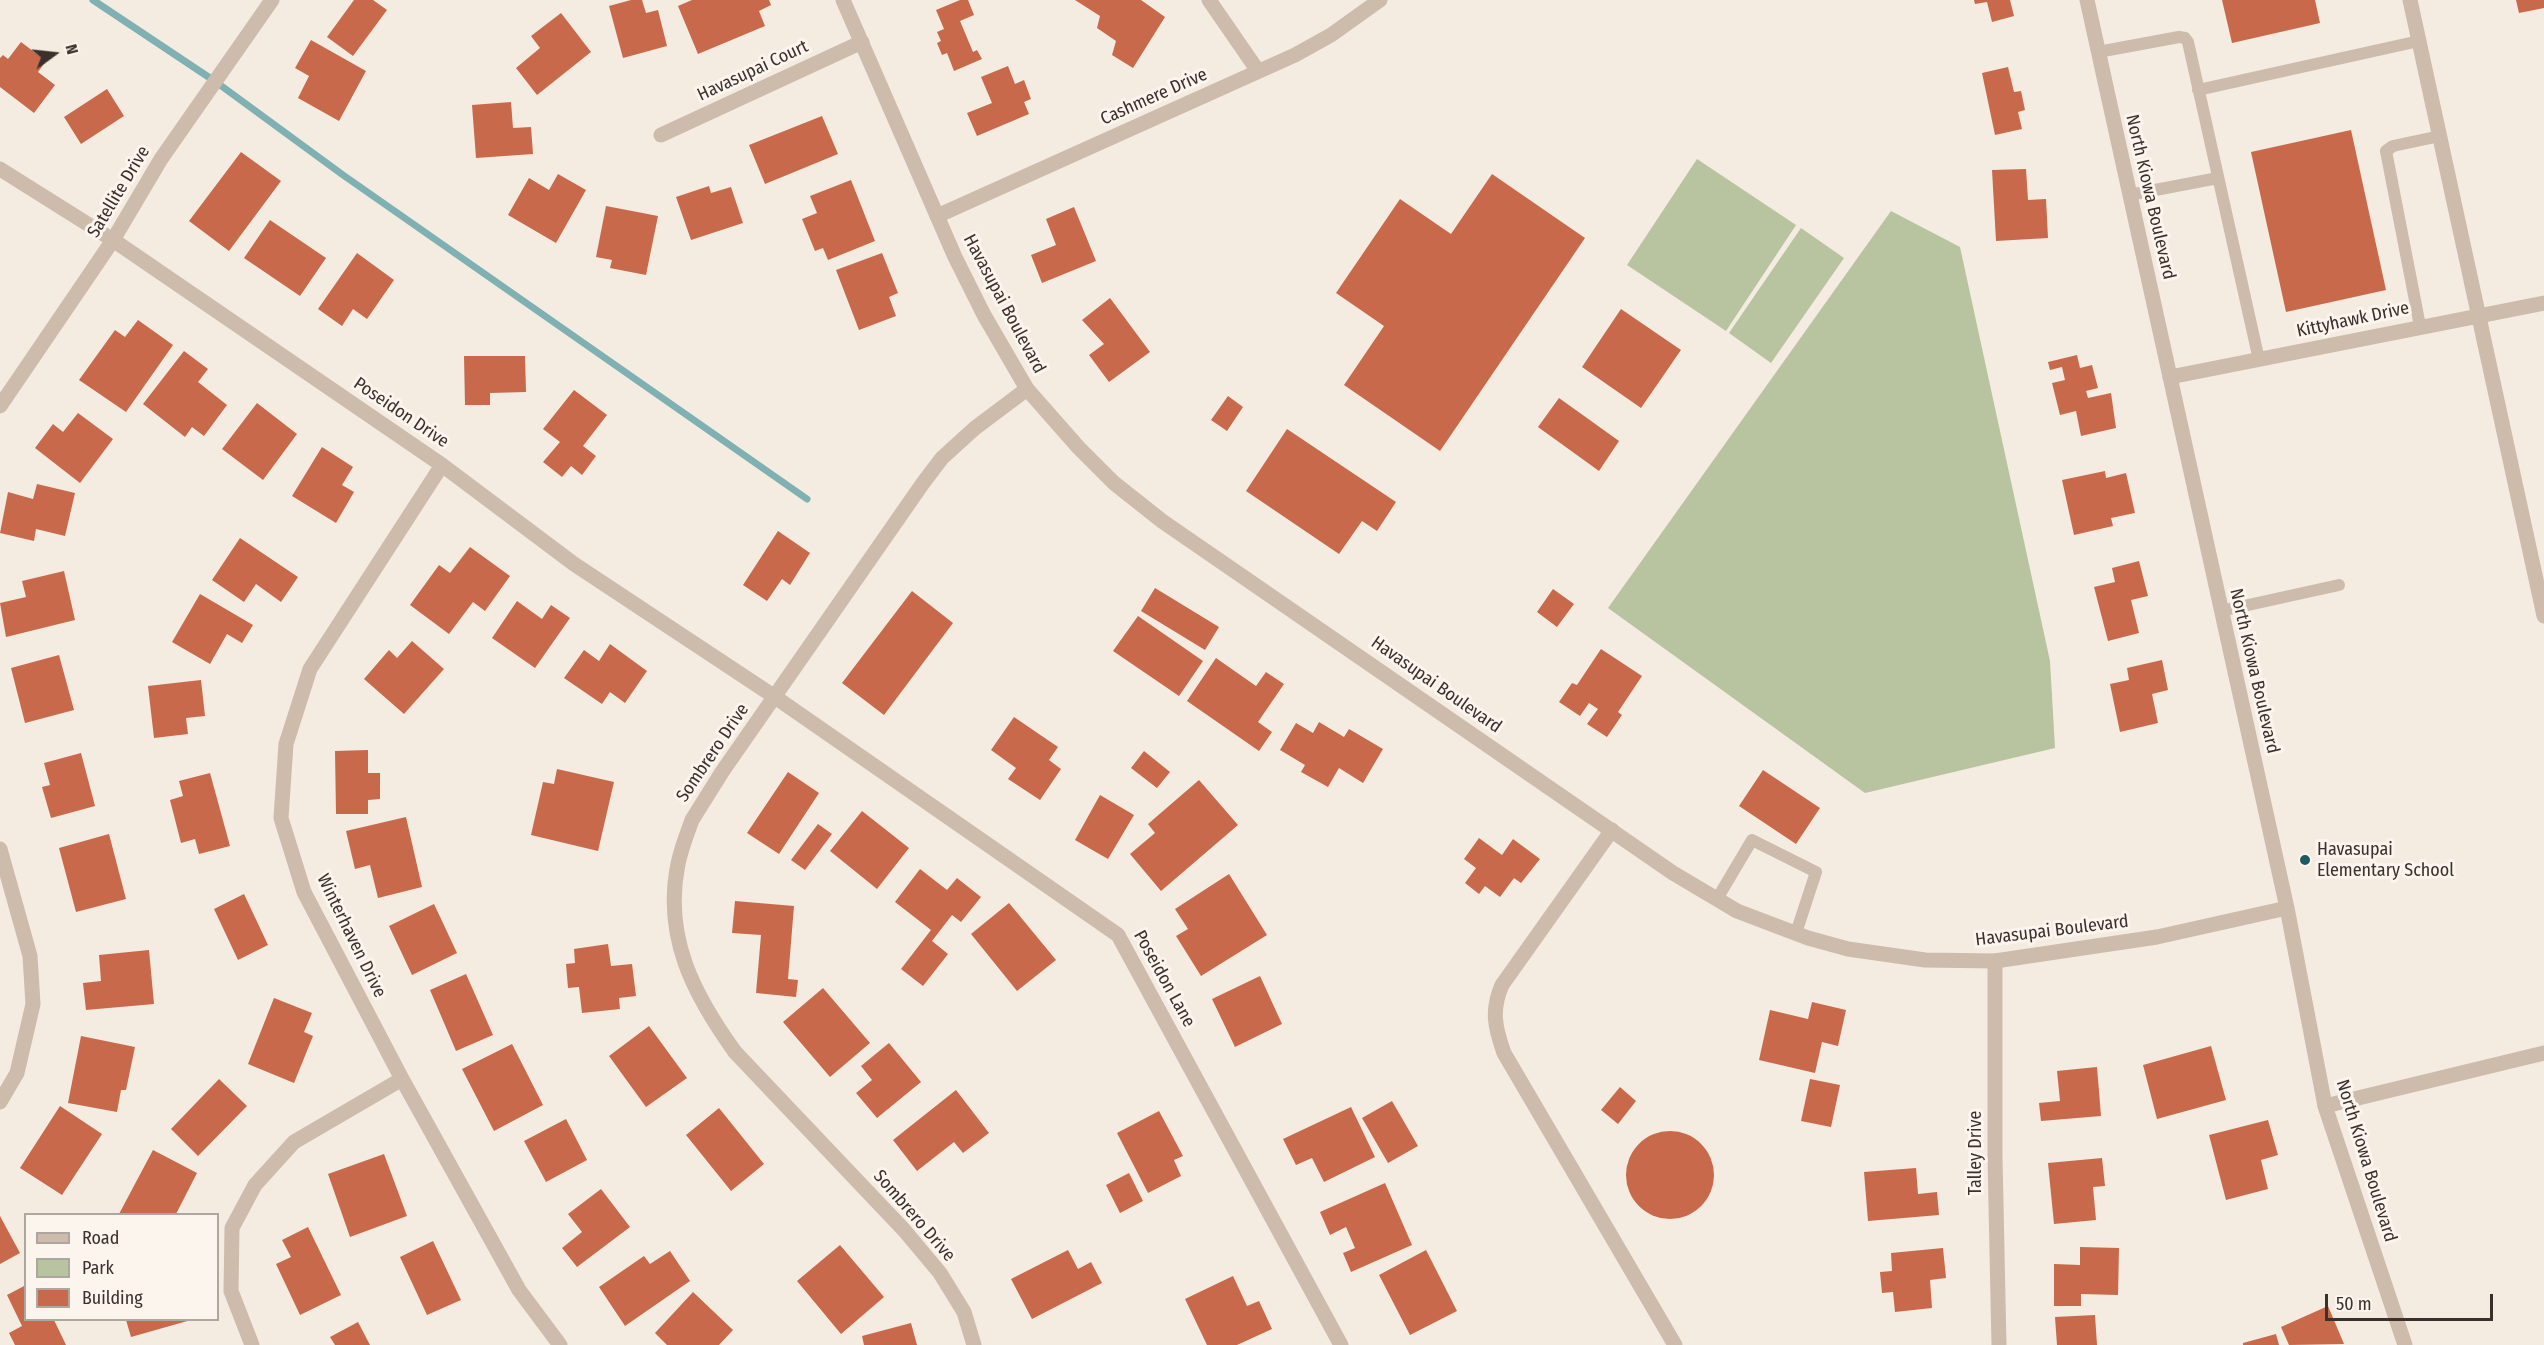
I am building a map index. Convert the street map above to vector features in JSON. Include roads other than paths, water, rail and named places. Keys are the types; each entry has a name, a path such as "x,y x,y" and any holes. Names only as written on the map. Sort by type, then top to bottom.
{"street":[{"name":"Satellite Drive","path":"0,406 113,240 161,159 272,0"},
{"name":"Havasupai Boulevard","path":"843,0 937,216 984,315 1027,389 1078,447 1114,483 1162,521 1673,873 1737,911 1848,949 1902,959 1995,961 2157,937 2288,908"},
{"path":"1209,0 1258,71"},
{"name":"Cashmere Drive","path":"937,216 1258,71 1331,35 1380,0"},
{"name":"North Kiowa Boulevard","path":"2087,0 2288,908 2325,1106 2405,1345"},
{"path":"2410,0 2544,616"},
{"name":"Havasupai Court","path":"661,135 861,42"},
{"name":"Poseidon Drive","path":"0,169 113,240 442,465 574,564 775,697"},
{"name":"Kittyhawk Drive","path":"2170,377 2479,314 2544,303"},
{"name":"Sombrero Drive","path":"974,1345 964,1312 940,1273 904,1230 730,1044 704,1004 685,968 675,922 675,894 678,863 692,820 869,559 942,459 975,429 1027,389"},
{"name":"Winterhaven Drive","path":"442,465 310,669 286,744 281,818 304,892 402,1079 519,1290 560,1345"},
{"name":"Poseidon Lane","path":"775,697 1118,935 1341,1345"},
{"path":"1612,830 1502,985 1496,999 1494,1017 1504,1053 1675,1345"},
{"path":"0,849 30,956 33,1004 17,1073 0,1102"},
{"name":"Talley Drive","path":"1995,961 1995,1180 1999,1345"},
{"path":"2325,1106 2544,1053"},
{"path":"252,1345 231,1291 232,1228 255,1185 294,1142 402,1079"}],"lane":[{"path":"2098,52 2179,37 2185,38 2259,360"},
{"path":"2198,90 2419,41"},
{"path":"2421,326 2386,151 2393,146 2440,136"},
{"path":"2129,195 2218,178"},
{"path":"2221,611 2339,585"},
{"path":"1717,899 1752,840 1816,872 1796,933"}],"waterway":[{"path":"93,0 216,82 343,175 807,499"}],"place":[{"name":"Havasupai Elementary School","path":"2305,860"}]}
